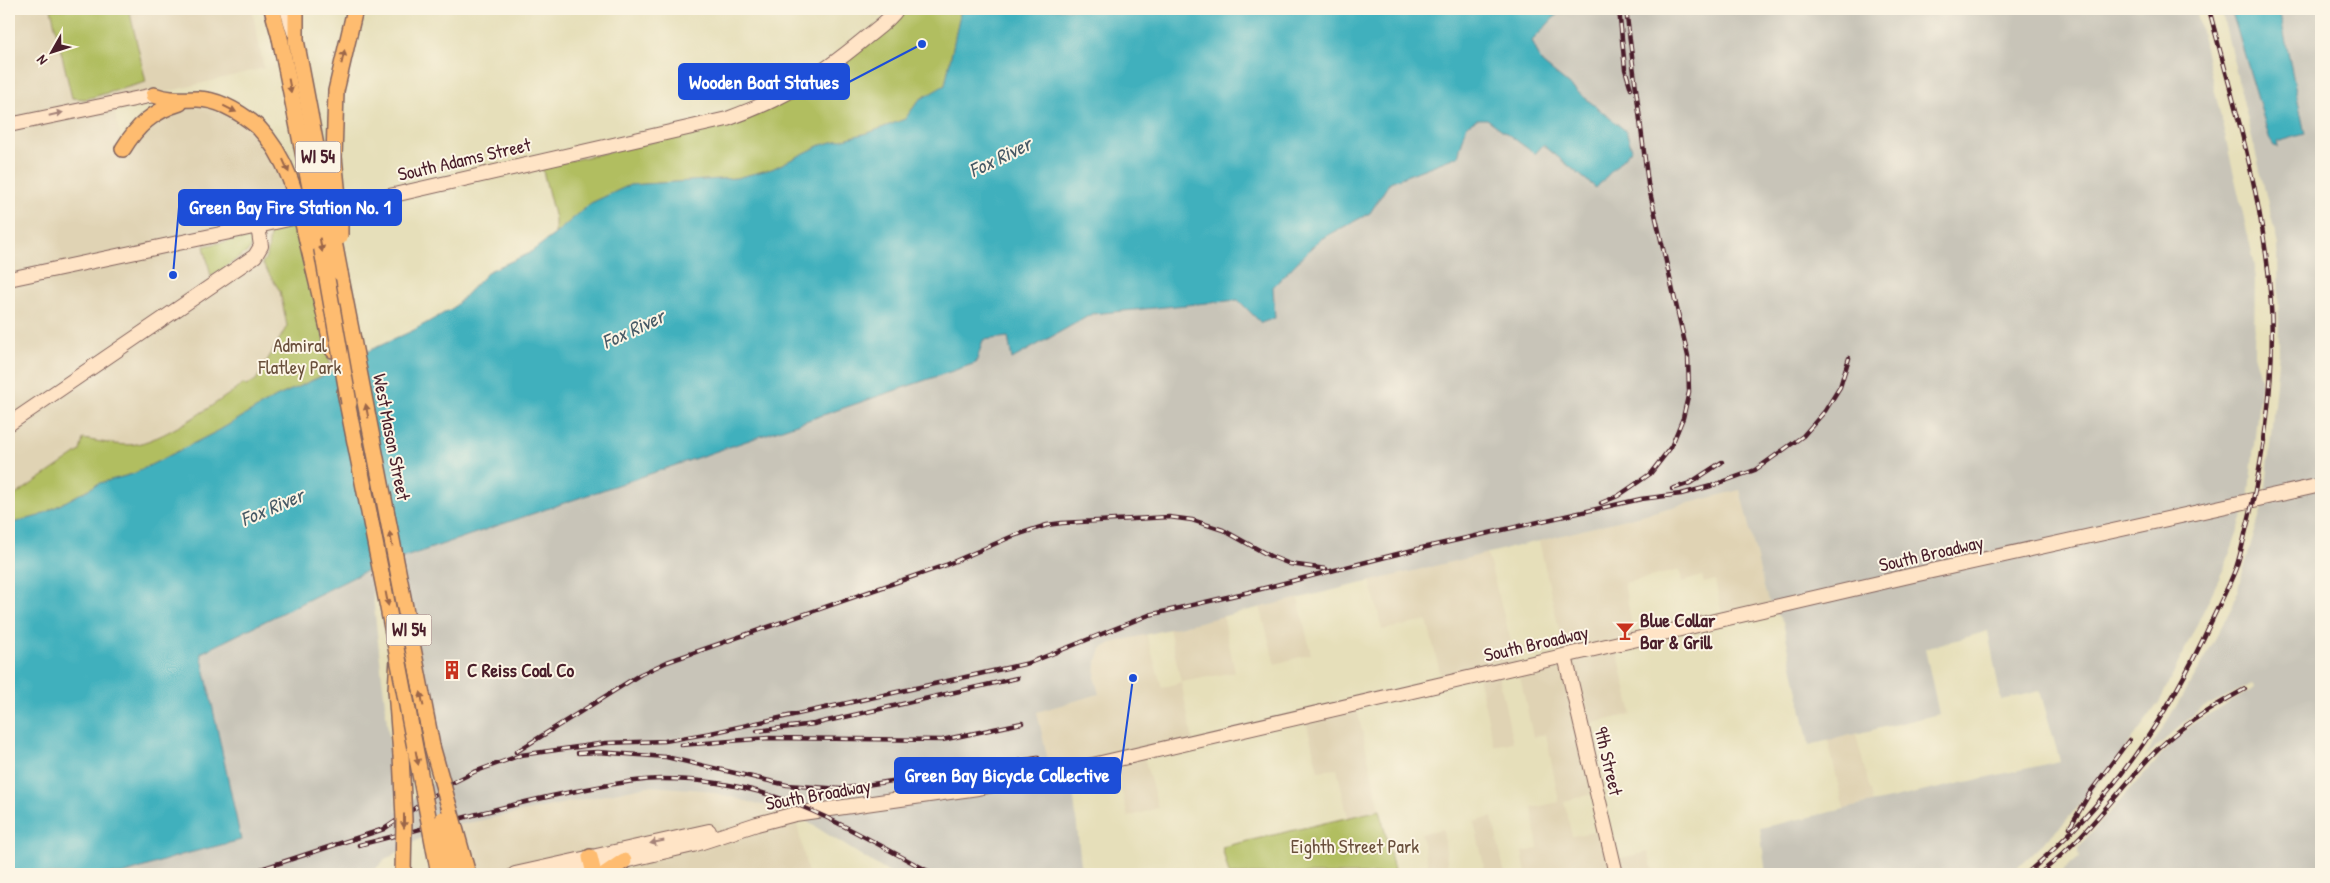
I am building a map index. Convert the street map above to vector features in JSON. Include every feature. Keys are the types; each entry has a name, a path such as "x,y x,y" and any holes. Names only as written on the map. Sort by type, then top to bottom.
{"main road":[{"name":"West Mason Street","path":"273,9 319,231 349,403 439,874"},
{"name":"WI 54","path":"296,9 296,40"},
{"path":"340,273 340,216 334,157 334,112 341,66 355,9"},
{"name":"West Mason Street","path":"296,40 432,746 435,778 453,874"},
{"path":"154,95 164,100 198,99 212,101 227,107 245,116 258,127 278,151 292,181 336,362 349,403"},
{"path":"123,149 135,131 150,117 174,105 198,99"},
{"path":"398,658 396,690 403,788 403,874"},
{"path":"432,746 468,874"},
{"path":"591,868 624,861"}],"street":[{"name":"West Mason Street","path":"287,9 296,40"},
{"name":"South Adams Street","path":"9,279 258,226 727,119 765,106 800,87 842,57 889,18 897,9"},
{"path":"9,125 154,95"},
{"path":"9,424 255,256 261,246 258,226"},
{"name":"South Broadway","path":"624,861 692,845 757,824 814,811 978,788 1041,777 1909,576 2321,485"},
{"name":"9th Street","path":"1565,656 1616,874"},
{"name":"South Broadway","path":"568,874 735,826 757,824"},
{"name":"South Broadway","path":"515,874 591,868"}],"shaded area":[{"path":"9,9 252,9 264,68 113,103 115,113 123,148 135,131 198,99 258,127 282,176 329,373 9,524"},
{"path":"1562,9 2196,9 2255,266 2254,354 2261,378 2248,502 2226,564 2160,701 2114,764 2063,824 2011,874 1766,874 1760,828 2060,761 2040,691 2001,700 1988,631 1925,649 1939,714 1809,745 1783,622 1772,608 1765,591 1740,490 1539,541 1111,643 1101,649 1096,664 1095,679 1099,694 1037,712 1051,774 1071,770 1082,874 891,874 795,814 704,790 648,786 454,826 419,839 385,860 370,874 123,874 181,855 241,840 201,653 370,569 397,813 441,776 395,560 976,363 983,340 1008,337 1013,358 1092,314 1238,300 1261,323 1275,318 1273,287 1319,240 1370,213 1389,182 1458,156 1467,125 1477,119 1487,119 1535,154 1543,145 1626,131 1542,64 1532,41"},
{"path":"2221,9 2231,9 2276,142 2305,133 2279,9 2321,9 2321,874 2057,874 2080,857 2078,848 2176,738 2197,721 2255,688 2252,684 2200,709 2145,757 2200,667 2233,605 2265,498 2279,352 2278,245"},
{"path":"1740,490 1765,591 1772,608 1723,619 1715,580 1704,583 1702,576 1682,582 1680,570 1624,583 1635,640 1616,645 1632,714 1581,726 1597,793 1564,801 1572,836 1605,830 1612,860 1648,852 1654,874 1526,874 1522,852 1538,849 1532,808 1559,802 1546,734 1533,737 1518,667 1565,656 1539,541"},
{"path":"1487,553 1518,667 1498,672 1513,742 1494,746 1478,676 1443,684 1427,621 1382,630 1370,580"},
{"path":"1298,597 1311,654 1275,664 1260,606"},
{"path":"1223,615 1235,672 1181,682 1169,628"},
{"path":"1146,633 1162,688 1181,682 1193,741 1143,753 1158,808 1128,817 1114,760 1051,775 1036,712 1099,694 1095,679 1096,664 1101,649 1111,643"},
{"path":"1356,704 1380,810 1348,818 1337,769 1318,771 1305,716"},
{"path":"1856,734 1873,803 1844,809 1828,740"},
{"path":"648,786 704,790 795,814 808,874 615,874 615,863 531,874 475,874 454,826"},
{"path":"1492,817 1505,874 1486,874 1474,822"},
{"path":"1443,829 1449,874 1430,874 1421,834"}],"green space":[{"path":"51,9 129,9 146,82 86,99 72,98"},
{"path":"904,9 961,9 945,85 953,132 926,95 919,100 905,119 871,132 821,145 772,169 736,178 630,185 591,203 555,234 555,219 542,167 732,124 772,108 823,79 839,67 890,26 902,14"},
{"name":"Admiral Flatley Park","path":"296,224 332,371 276,397 218,431 133,474 100,483 39,516 9,524 9,493 14,496 80,451 83,439 124,445 150,440 178,427 244,384 246,386 256,380 287,326 280,291 262,263 267,255 272,231"},
{"path":"244,238 252,242 250,250 211,277 204,246"},
{"name":"Eighth Street Park","path":"1380,810 1395,874 1229,874 1222,847"}],"water":[{"name":"Fox River","path":"961,9 1562,9 1532,41 1542,63 1626,131 1632,149 1596,188 1543,145 1535,154 1487,119 1477,119 1467,125 1458,156 1390,182 1370,213 1319,240 1273,287 1275,318 1261,323 1238,300 1092,314 1012,359 1008,337 983,340 976,363 370,569 201,653 241,840 181,855 123,874 9,874 9,524 39,516 100,483 133,474 218,431 276,397 329,373 349,360 414,330 453,308 489,271 528,254 591,203 630,185 736,178 772,169 821,145 871,132 905,119 919,100 945,85"},
{"path":"2231,9 2279,9 2305,134 2277,142 2278,147 2274,146 2270,140"}],"railway":[{"path":"1619,9 1625,69 1631,89"},
{"path":"1601,503 1618,496 1650,474 1671,447 1683,418 1689,392 1688,356 1648,184 1626,9"},
{"path":"2026,874 2084,819 2109,789 2133,758 2176,692 2236,568 2262,456 2272,355 2270,287 2255,192 2209,9"},
{"path":"252,872 384,829 452,783 474,772 521,755 606,743 665,741 711,733 1029,663 1149,615 1249,592 1413,550 1641,499 1681,494 1711,486 1755,470 1803,436 1825,411 1840,387 1849,358"},
{"path":"1672,489 1690,483 1722,462"},
{"path":"516,752 641,674 667,662 946,565 1013,536 1047,525 1169,517 1192,520 1223,530 1270,556 1290,564 1326,569"},
{"path":"757,731 814,724 1017,678"},
{"path":"2039,874 2084,833 2159,747 2194,720 2245,689"},
{"path":"681,745 768,738 942,740 1022,723"},
{"path":"2070,827 2091,791 2129,740"},
{"path":"578,753 598,752 666,757 787,785 841,789 1038,758"},
{"path":"359,845 501,808 606,785 653,779 678,779 740,787 785,800 842,825 934,874"}],"place":[{"name":"Wooden Boat Statues","path":"922,44"},
{"name":"Green Bay Fire Station No. 1","path":"173,275"},
{"name":"Blue Collar Bar & Grill","path":"1625,631"},
{"name":"C Reiss Coal Co","path":"452,670"},
{"name":"Green Bay Bicycle Collective","path":"1133,678"}]}
